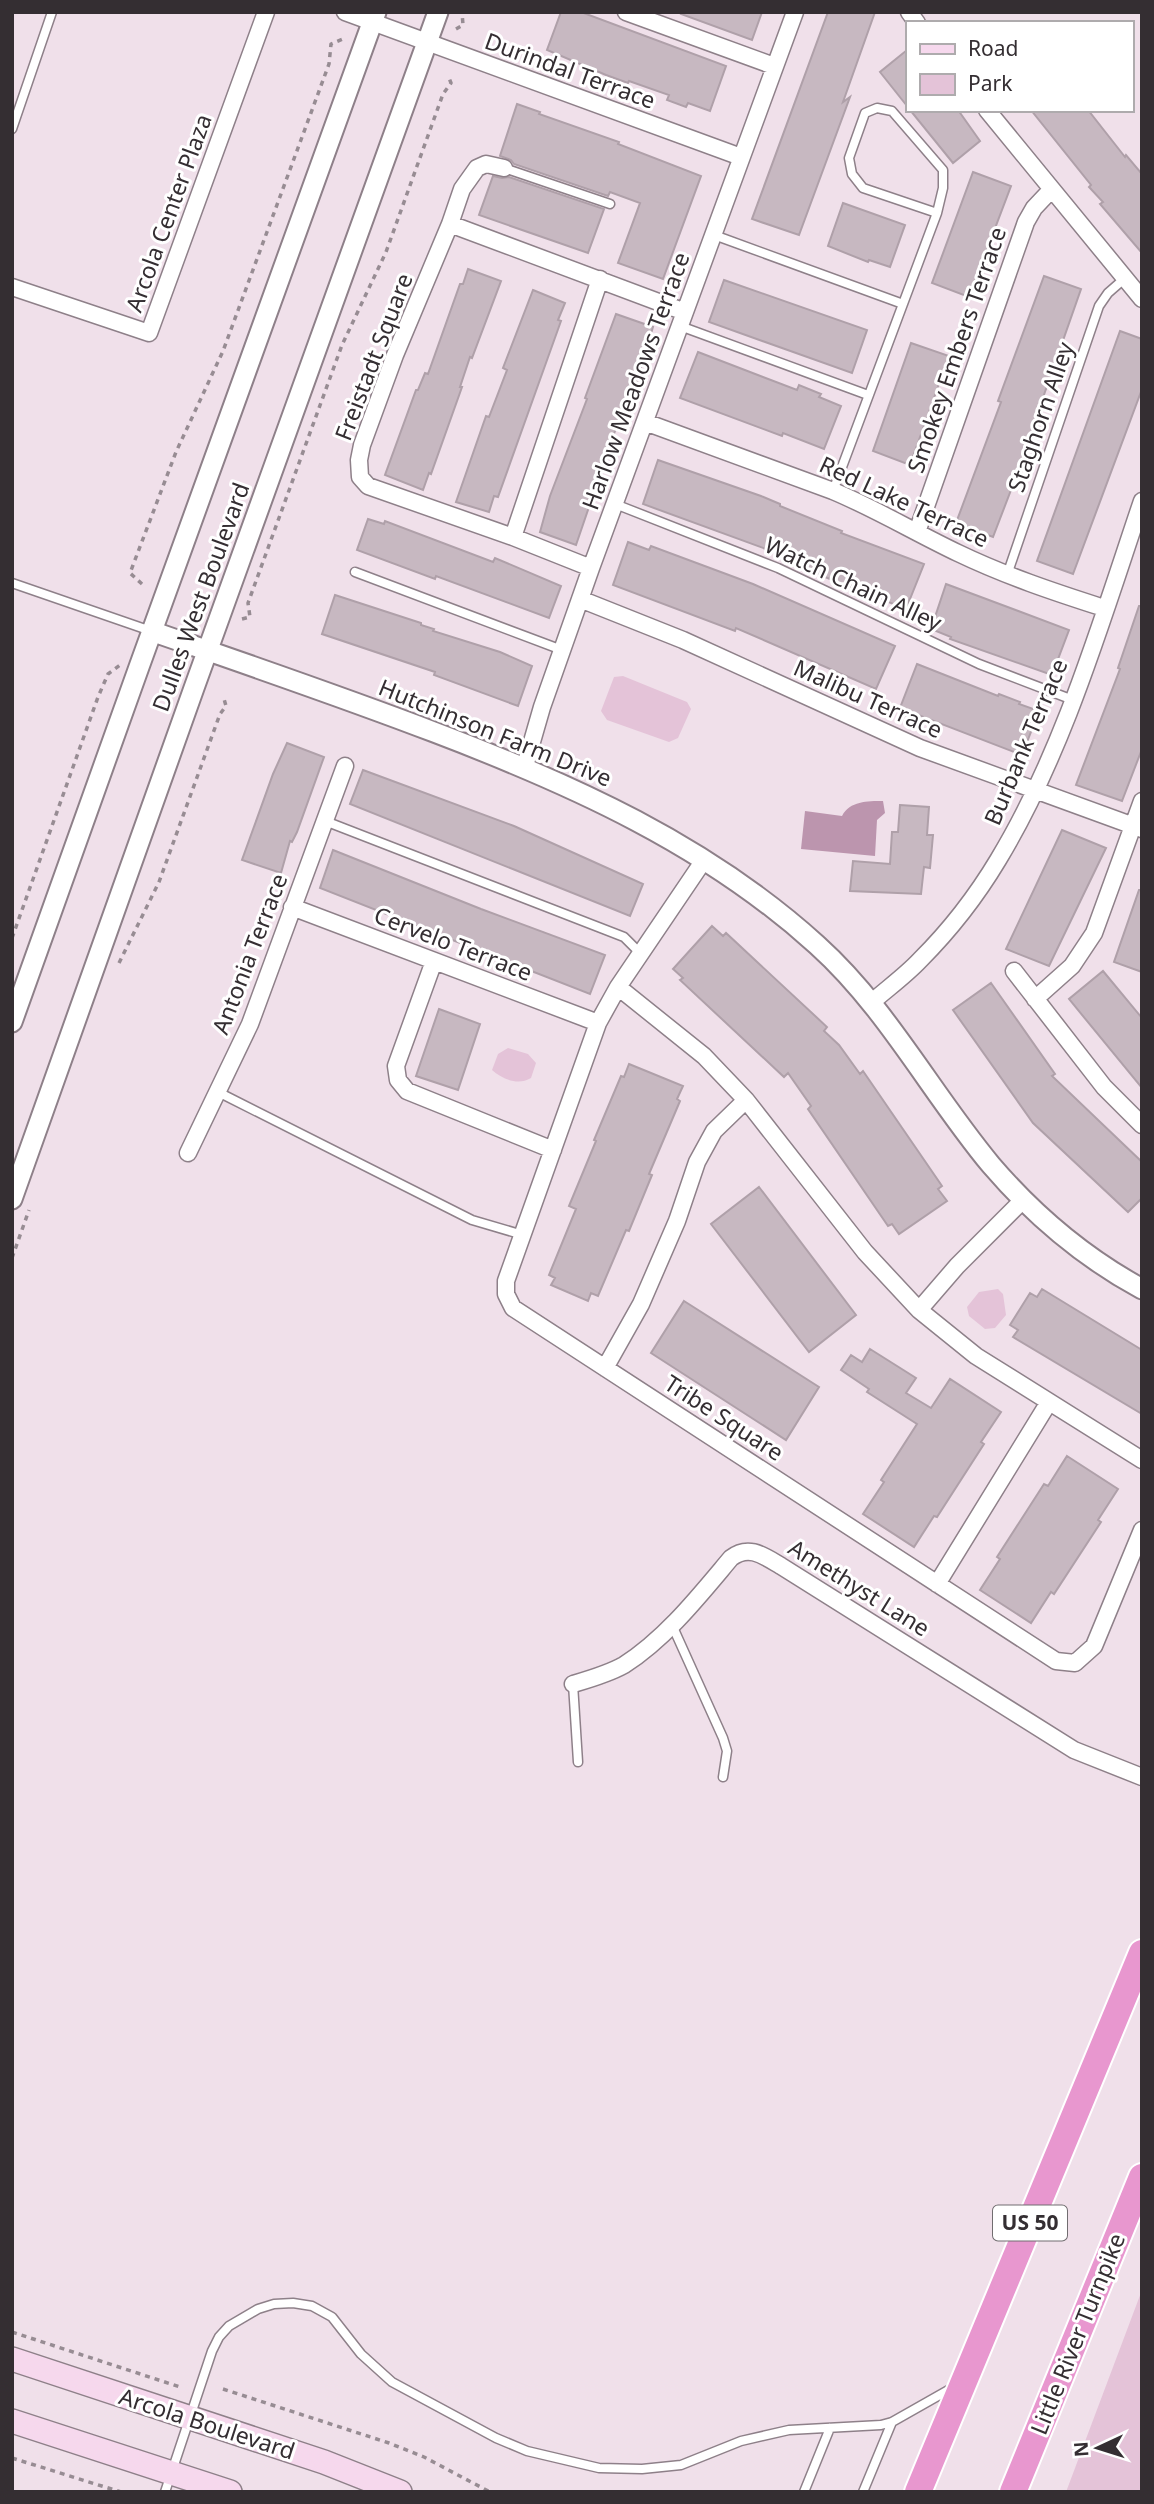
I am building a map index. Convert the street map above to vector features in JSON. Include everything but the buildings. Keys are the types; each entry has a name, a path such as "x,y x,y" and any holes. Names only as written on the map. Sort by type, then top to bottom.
{"highway":[{"name":"US 50","path":"918,2492 1142,1953"},
{"name":"Little River Turnpike","path":"1013,2492 1142,2177"}],"main road":[{"name":"Arcola Boulevard","path":"12,2359 324,2462 400,2492"},
{"path":"12,2421 168,2482 230,2492"}],"street":[{"name":"Arcola Center Plaza","path":"12,287 149,333 266,12"},
{"name":"Durindal Terrace","path":"345,12 375,17 427,42 741,157"},
{"name":"Dulles West Boulevard","path":"22,1202 207,651 438,12"},
{"path":"626,12 774,66"},
{"name":"Harlow Meadows Terrace","path":"525,766 542,707 591,568 795,12"},
{"name":"Dulles West Boulevard","path":"12,1022 375,17"},
{"path":"989,112 1142,299"},
{"name":"Freistadt Square","path":"503,168 486,164 477,167 462,189 362,445 360,477 368,486 513,537 591,568"},
{"name":"Smokey Embers Terrace","path":"917,532 1026,222 1034,208 1051,190"},
{"path":"450,225 600,279 683,319"},
{"path":"513,537 600,279"},
{"name":"Red Lake Terrace","path":"645,422 833,491 1007,575 1104,608"},
{"name":"Burbank Terrace","path":"873,1002 920,961 960,915 998,861 1035,792 1073,700 1104,608 1137,531 1142,501"},
{"name":"Malibu Terrace","path":"580,599 683,640 920,748 1137,827"},
{"name":"Hutchinson Farm Drive","path":"151,631 313,686 525,766 606,804 739,883 815,943 873,1002 990,1164 1023,1200 1091,1258 1142,1289"},
{"name":"Antonia Terrace","path":"188,1153 250,1024 345,766"},
{"path":"1035,999 1072,967 1094,933 1137,827 1142,801"},
{"name":"Tribe Square","path":"704,860 640,953 598,1023 506,1281 506,1294 513,1308 1056,1661 1075,1663 1094,1646 1142,1530"},
{"name":"Cervelo Terrace","path":"292,907 598,1023"},
{"path":"434,961 396,1066 398,1080 407,1091 553,1150"},
{"path":"1014,971 1104,1087 1142,1125"},
{"path":"618,987 704,1056 746,1100 865,1252 919,1310 976,1356 1142,1460"},
{"path":"605,1368 641,1304 677,1221 698,1162 714,1131 746,1100"},
{"path":"919,1310 957,1266 1023,1200"},
{"path":"937,1584 1049,1402"},
{"name":"Amethyst Lane","path":"573,1684 623,1665 672,1625 731,1558 739,1552 756,1552 1060,1742 1142,1777"}],"lane":[{"path":"12,129 52,12"},
{"path":"833,491 937,213 943,188 943,170 892,111 877,108 865,113 849,158 852,174 863,188 937,213"},
{"path":"503,168 610,204"},
{"path":"714,235 903,303"},
{"name":"Staghorn Alley","path":"1007,575 1099,306 1108,293 1124,279"},
{"path":"683,319 868,396"},
{"name":"Watch Chain Alley","path":"615,504 778,568 979,664 1073,700"},
{"path":"355,572 562,650"},
{"path":"12,583 151,631"},
{"path":"324,820 624,937 640,953"},
{"path":"218,1092 472,1220 523,1235"},
{"path":"672,1625 723,1738 727,1751 723,1777"},
{"path":"573,1684 578,1762"},
{"path":"168,2482 219,2337 229,2326 258,2309 274,2304 312,2306 332,2317 361,2354 392,2382 496,2438 527,2451 599,2468 642,2469 681,2465 757,2436 789,2430 867,2427 892,2422 940,2396 967,2375"},
{"path":"863,2492 892,2422"},
{"path":"804,2492 830,2428"}],"path":[{"path":"456,29 463,25 462,12"},
{"path":"142,584 130,573 176,452 223,351 329,64 331,44 345,38"},
{"path":"242,619 250,617 247,607 252,592 342,345 386,252 443,94 451,83 449,78"},
{"path":"12,938 101,689 108,674 124,661"},
{"path":"116,970 159,882 220,715 226,706 225,699"},
{"path":"12,1258 22,1202"},
{"path":"12,2332 180,2387"},
{"path":"223,2389 389,2443 424,2457 490,2492"},
{"path":"12,2458 121,2492"}],"green space":[{"path":"623,676 687,702 691,709 678,738 669,742 607,720 601,711 614,677"},
{"path":"508,1048 528,1054 536,1063 531,1078 510,1080 492,1070 498,1054"},
{"path":"998,1289 1003,1294 1006,1315 995,1328 985,1329 969,1316 967,1307 979,1292"},
{"path":"1142,2290 1142,2492 1066,2492"}],"shaded area":[{"path":"883,801 885,813 877,820 875,856 801,849 805,811 842,816 854,805"}]}
